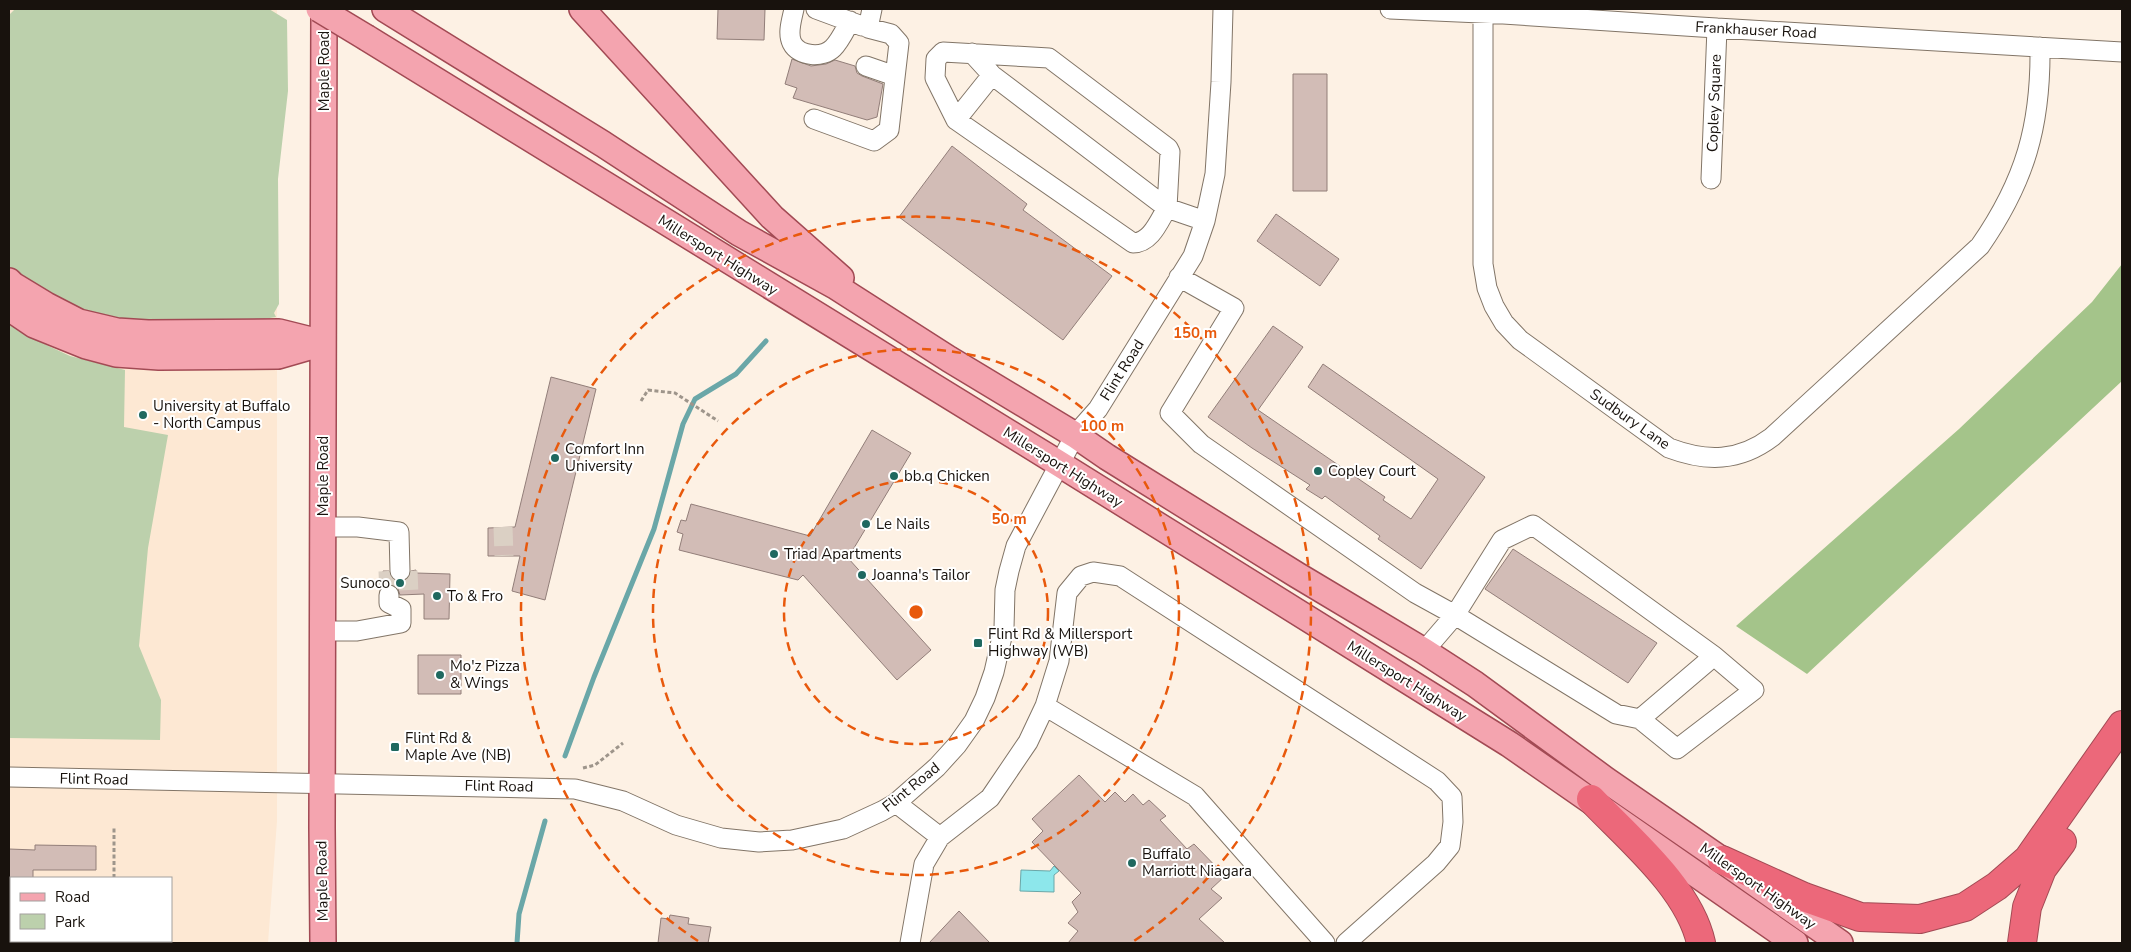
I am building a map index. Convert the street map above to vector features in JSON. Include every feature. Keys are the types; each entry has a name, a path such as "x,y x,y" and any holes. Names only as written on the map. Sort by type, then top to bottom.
{"highway":[{"path":"1722,860 1804,897 1860,917 1920,919 1965,907 1997,886 2028,859 2122,725"},
{"path":"2022,943 2027,907 2042,869 2122,757"},
{"path":"1590,799 1664,875 1686,907 1701,943"}],"main road":[{"name":"Millersport Highway","path":"319,9 1501,739 1795,943"},
{"name":"Maple Road","path":"323,943 324,9"},
{"name":"Millersport Highway","path":"385,9 603,144 739,233 836,286 883,317 1075,434 1107,457 1424,650 1475,684 1606,780 1840,943"},
{"path":"582,9 772,217 831,268 883,317"},
{"path":"9,281 46,306 79,322 117,331 148,333 279,332 323,343"},
{"path":"9,308 34,325 86,346 116,354 159,357 278,356 323,343"}],"street":[{"path":"794,9 790,31 792,43 798,51 811,54 822,54 833,48 859,25 872,9"},
{"path":"814,119 874,141 889,130 899,43 891,34 859,25 816,9"},
{"name":"Flint Road","path":"9,777 575,789 623,801 691,830 739,841 759,842 792,840 843,829 896,803 937,767 957,745 974,720 985,698 997,660 1004,628 1005,590 1014,554 1058,464 1075,434 1098,409 1193,256 1206,221 1214,182 1219,137 1223,9"},
{"name":"Frankhauser Road","path":"1390,9 2122,52"},
{"name":"Sudbury Lane","path":"1483,13 1483,264 1487,288 1494,306 1504,323 1529,348 1668,448 1687,455 1707,458 1726,457 1746,452 1772,437 1980,246 1997,222 2026,158 2036,119 2040,79 2040,47"},
{"name":"Copley Square","path":"1711,179 1716,28"},
{"path":"943,52 972,53 1049,58 1168,148 1170,152 1167,208 1149,237 1138,243 1133,243 956,120 935,78 936,59 943,52"},
{"path":"972,53 992,75 1167,208 1206,221"},
{"path":"866,66 895,76"},
{"path":"956,120 992,75"},
{"path":"1179,277 1234,308 1170,414 1201,444 1415,593 1455,615 1616,714 1640,719 1677,749 1754,690 1714,656 1533,525 1502,540 1455,615 1424,650"},
{"path":"322,527 358,527 399,532 399,567"},
{"path":"910,943 924,864 940,837 990,798 1028,742 1045,706 1059,661 1067,593 1081,576 1093,572 1120,576 1436,780 1452,797 1453,822 1450,846 1436,863 1346,943"},
{"path":"322,631 358,631 401,622 400,598"},
{"path":"1640,719 1714,656"},
{"path":"1045,706 1195,796 1325,943"},
{"path":"896,803 940,837"}],"path":[{"path":"641,401 648,390 675,393 718,421"},
{"path":"583,768 595,765 624,743"},
{"path":"114,826 114,877"}],"shaded area":[{"name":"University at Buffalo - North Campus","path":"9,9 277,9 277,821 268,943 9,943"}],"green space":[{"path":"15,9 269,9 287,20 288,91 278,179 279,304 274,313 276,317 245,322 131,320 105,316 76,308 30,287 9,267 9,15"},
{"path":"2122,264 2122,381 1807,674 1736,626 1959,429 2092,302"},
{"path":"9,323 40,342 70,356 125,370 124,427 168,435 148,548 139,646 161,700 160,740 9,738"}],"water":[{"path":"1054,866 1059,871 1054,875 1054,892 1020,891 1021,870 1050,871"}],"building":[{"path":"718,9 765,9 764,40 717,39"},
{"path":"792,59 811,66 826,64 835,60 855,66 857,73 883,84 877,117 867,120 793,98 797,88 785,84"},
{"path":"1293,74 1327,74 1327,191 1293,191"},
{"path":"952,146 1027,204 1023,210 1112,276 1063,340 899,217"},
{"path":"1276,214 1339,259 1320,286 1257,241"},
{"path":"1273,326 1303,347 1258,410 1385,497 1383,500 1411,519 1438,479 1308,387 1323,364 1485,477 1421,569 1378,539 1380,536 1325,496 1322,499 1306,489 1310,485 1208,417"},
{"name":"Comfort Inn University","path":"551,377 596,389 545,600 512,591 520,556 488,556 488,528 515,527"},
{"name":"Triad Apartments","path":"872,430 911,453 848,558 931,650 897,680 803,575 798,580 679,550 683,534 677,532 681,520 686,521 691,504 810,536"},
{"path":"1513,549 1657,643 1628,683 1485,589"},
{"name":"To & Fro","path":"416,570 416,573 450,574 449,619 424,619 424,594 400,595 394,585 383,586 383,571 389,571 391,577 400,582 406,580 411,571"},
{"name":"Mo'z Pizza & Wings","path":"418,655 461,655 461,694 418,694"},
{"name":"Buffalo Marriott Niagara","path":"1079,775 1105,802 1115,792 1125,802 1133,794 1143,805 1149,800 1166,816 1160,820 1187,849 1194,844 1225,876 1211,889 1222,898 1199,919 1225,943 1068,943 1078,931 1068,923 1078,912 1072,902 1081,893 1032,842 1043,831 1032,819"},
{"path":"35,845 96,846 96,870 33,870 33,877 9,878 9,849 35,850"},
{"path":"959,911 990,943 929,943"},
{"path":"670,915 689,918 688,924 711,927 708,943 658,943 661,918 669,919"}],"waterway":[{"path":"565,756 594,677 654,529 683,424 695,399 736,374 766,341"},
{"path":"517,943 519,914 545,821"}],"tunnel":[{"path":"503,527 504,556"},
{"path":"388,571 389,595"},
{"path":"408,571 409,595"}],"place":[{"name":"University at Buffalo - North Campus","path":"143,415"},
{"name":"Comfort Inn University","path":"555,458"},
{"name":"Copley Court","path":"1318,471"},
{"name":"bb.q Chicken","path":"894,476"},
{"name":"Le Nails","path":"866,524"},
{"name":"Triad Apartments","path":"774,554"},
{"name":"Joanna's Tailor","path":"862,575"},
{"name":"Sunoco","path":"400,583"},
{"name":"To & Fro","path":"437,596"},
{"name":"Flint Rd & Millersport Highway (WB)","path":"978,643"},
{"name":"Mo'z Pizza & Wings","path":"440,675"},
{"name":"Flint Rd & Maple Ave (NB)","path":"395,747"},
{"name":"Buffalo Marriott Niagara","path":"1132,863"}]}
